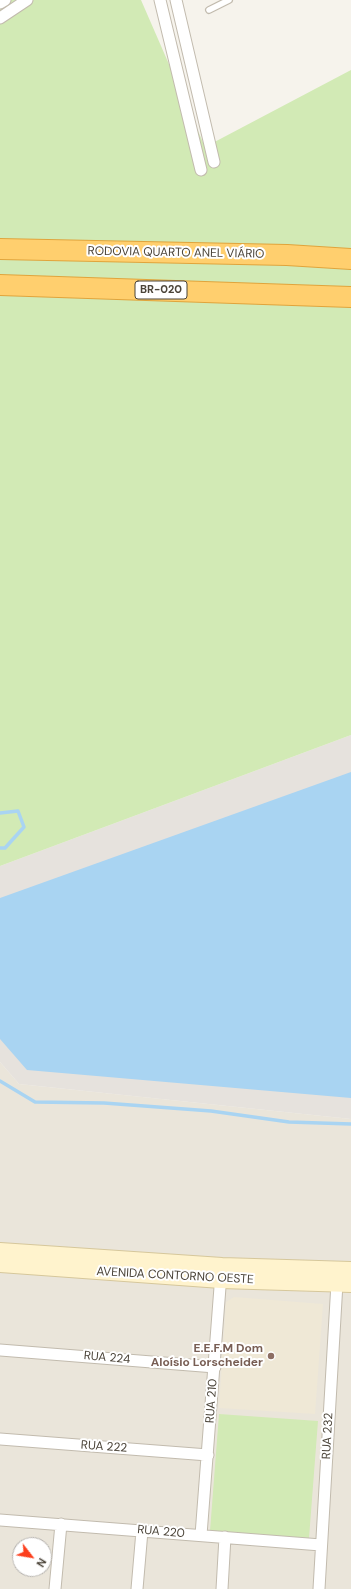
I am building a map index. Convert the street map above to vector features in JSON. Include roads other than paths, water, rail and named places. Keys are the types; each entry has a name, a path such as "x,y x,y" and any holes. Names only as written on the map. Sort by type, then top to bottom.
{"highway":[{"path":"287,255 351,246"},
{"name":"RODOVIA QUARTO ANEL VIÁRIO","path":"0,249 287,255 351,259"},
{"name":"BR-020","path":"0,285 351,297"},
{"path":"321,296 351,306"}],"street":[{"path":"0,3 5,0"},
{"path":"0,18 27,0"},
{"path":"160,0 201,170"},
{"path":"176,0 214,162"},
{"name":"AVENIDA CONTORNO OESTE","path":"0,1251 344,1284"},
{"name":"AVENIDA CONTORNO OESTE","path":"0,1264 222,1273 351,1270"},
{"name":"RUA 210","path":"202,1535 222,1273"},
{"name":"RUA 232","path":"319,1589 321,1545 344,1284"},
{"name":"RUA 224","path":"0,1350 215,1367"},
{"name":"RUA 222","path":"0,1439 208,1455"},
{"name":"RUA 220","path":"0,1520 321,1545"},
{"path":"55,1589 61,1524"},
{"path":"137,1589 142,1531"},
{"path":"222,1589 225,1537"}],"lane":[{"path":"209,10 229,0"}],"water":[{"path":"351,772 351,1098 27,1070 0,1039 0,898"}],"waterway":[{"path":"0,813 18,811 24,827 5,848 0,848"},
{"path":"0,1081 35,1102 104,1103 211,1111 289,1122 351,1124"}],"place":[{"name":"E.E.F.M Dom Aloísio Lorscheider","path":"271,1356"}]}
